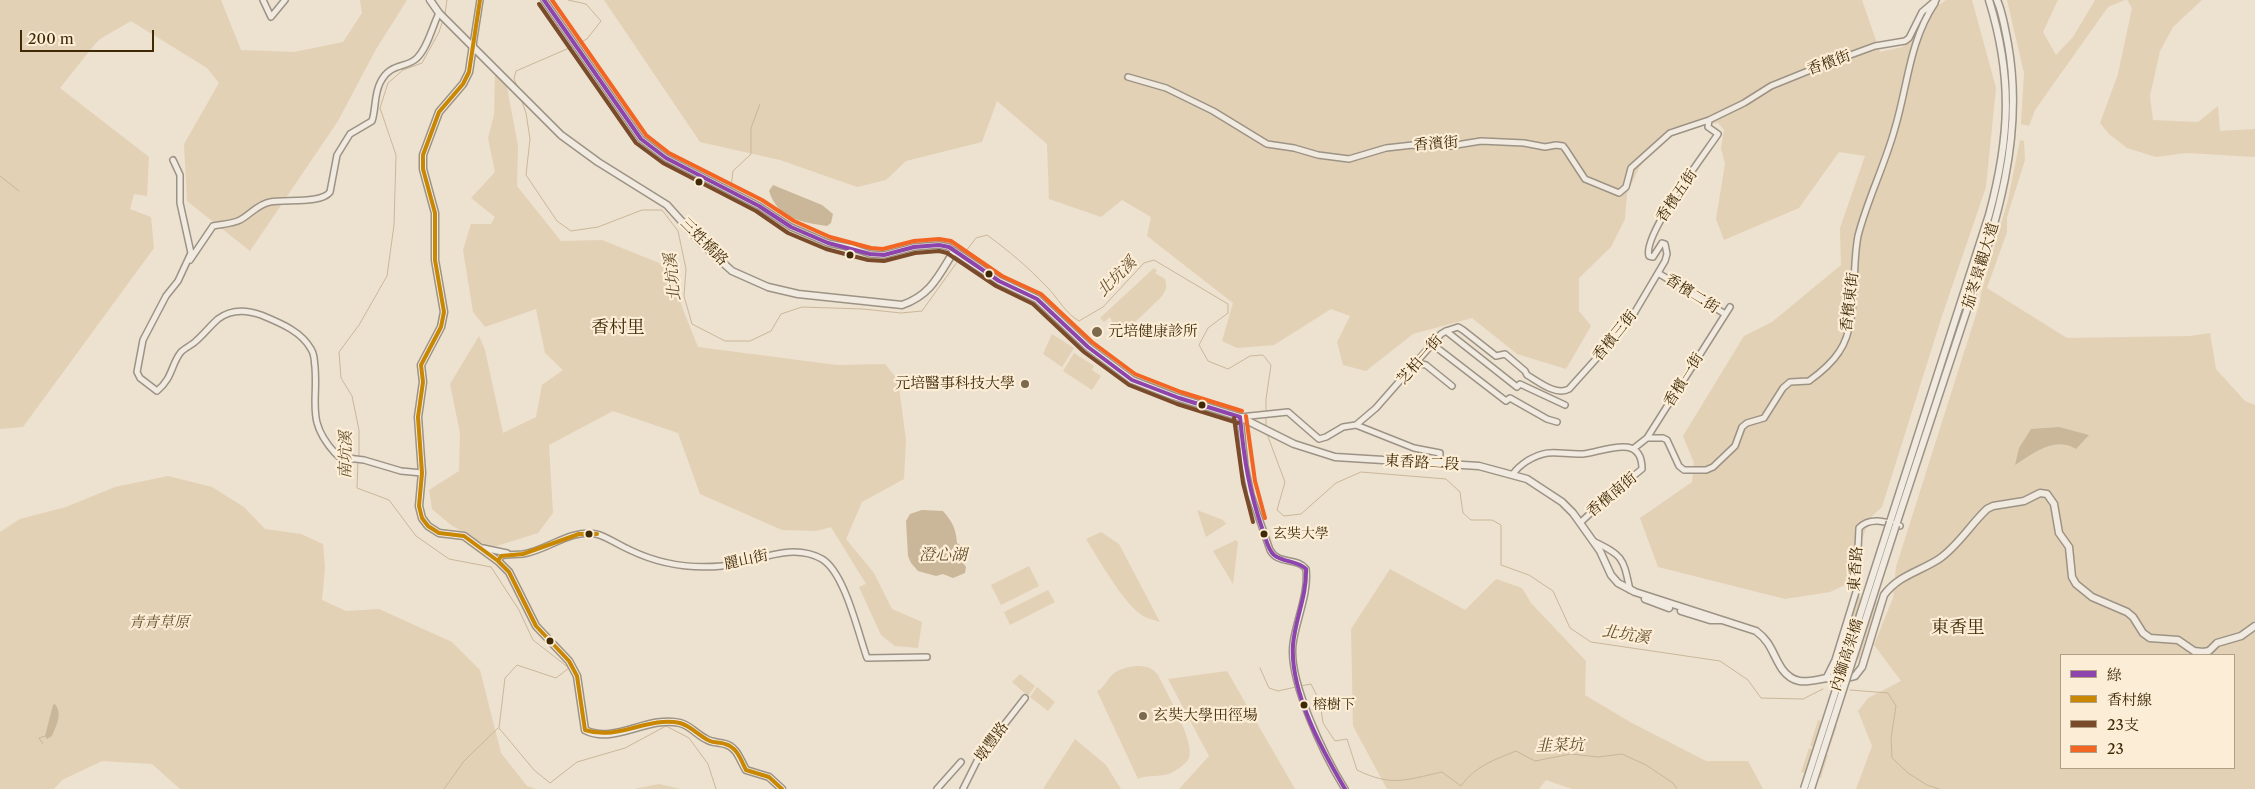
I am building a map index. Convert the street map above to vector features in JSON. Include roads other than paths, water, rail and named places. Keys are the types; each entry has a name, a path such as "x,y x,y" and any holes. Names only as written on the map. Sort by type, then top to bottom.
{"street":[{"path":"263,0 272,17 285,0"},
{"path":"430,0 439,13 473,46"},
{"path":"480,0 469,72 463,84 439,112 424,155 423,169 435,213 435,260 444,312 441,327 421,365 423,389 418,417 422,473 419,506 422,518 428,526 439,533 464,536 498,561 509,572 536,626 573,668 579,685 585,730 597,735 633,729 660,721 678,722 691,728 708,740 731,746 737,752 746,770 772,778 782,789"},
{"path":"544,0 641,139 666,158 758,206 791,227 828,243 870,254 884,255 914,247 939,245 957,253 999,281 1037,299 1088,347 1132,380 1179,398 1240,417 1269,412 1288,412 1319,439 1343,427 1356,425 1414,448 1440,453 1439,465"},
{"name":"香檳街","path":"1709,120 1744,103 1771,86 1875,46 1905,41 1909,38 1922,12 1937,0"},
{"name":"香檳東街","path":"1647,438 1663,438 1667,440 1679,466 1684,470 1699,472 1713,467 1735,446 1742,427 1747,423 1764,418 1783,388 1790,382 1809,380 1840,351 1847,335 1851,315 1854,269 1862,222 1894,130 1914,47 1925,21 1937,0"},
{"name":"茄苳景觀大道","path":"1895,524 2001,173 2006,132 2006,78 1999,32 1989,0"},
{"name":"茄苳景觀大道","path":"1895,524 1971,298 2007,175 2013,133 2014,76 1998,0"},
{"path":"189,260 213,226 241,219 260,205 294,200 318,200 326,197 330,192 334,162 337,155 350,134 372,121 379,84 388,71 398,65 416,60 439,13"},
{"name":"三姓橋路","path":"473,46 568,140 598,162 666,205 702,244 732,271 768,287 798,294 902,305 916,300 927,292 957,253"},
{"name":"香濱街","path":"1128,77 1166,88 1213,111 1267,144 1294,148 1318,155 1349,159 1386,148 1413,145 1450,146 1481,141 1524,143 1545,147 1556,145 1563,146 1585,179 1619,193 1626,187 1631,168 1670,132 1709,120"},
{"name":"香檳五街","path":"1658,273 1667,254 1665,244 1662,243 1653,257 1649,256 1648,252 1656,226 1718,134 1708,127 1709,120"},
{"path":"173,160 180,175 180,203 191,253 178,281 166,296 143,340 137,372 140,378 157,391 172,373 181,352 198,340 219,318 241,310 253,312 282,324 303,338 312,349 316,378 314,409 318,426 339,457 364,460 401,472 422,473"},
{"path":"189,241 200,247"},
{"name":"香檳二街","path":"1658,273 1725,314"},
{"name":"香檳三街","path":"1564,392 1569,389 1629,322 1658,273"},
{"name":"香檳一街","path":"1633,449 1647,438 1730,306"},
{"name":"芝柏一街","path":"1356,425 1376,408 1446,330 1458,327 1496,356 1505,354 1525,371 1527,375 1557,392 1564,392"},
{"path":"1446,330 1519,386 1565,405"},
{"path":"1432,344 1506,401 1527,375"},
{"path":"1416,363 1426,365 1452,386"},
{"path":"1510,398 1547,419 1557,422"},
{"path":"1240,417 1245,466 1251,495 1270,550 1273,556 1279,560 1300,564 1306,569 1304,593 1291,660 1298,686 1312,722 1345,789"},
{"name":"東香路二段","path":"1240,417 1294,444 1313,452 1334,457 1489,467 1527,478 1562,502 1581,522"},
{"name":"香檳南街","path":"1513,474 1516,468 1544,453 1581,454 1620,446 1633,449 1639,456 1642,469 1610,494 1581,522"},
{"path":"1581,522 1618,583 1630,590 1756,631 1765,638 1782,668 1792,678 1802,682 1855,676 1862,668 1884,595 1891,585 1901,577 1938,560 1955,546 1987,509 1993,506 2024,501 2040,493 2047,494 2054,504 2059,533 2069,547 2072,577 2076,584 2092,596 2127,612 2133,617 2143,633 2150,638 2178,640 2194,651 2203,652 2208,651 2217,643 2240,636 2255,626"},
{"name":"東香路","path":"1826,678 1835,660 1856,592 1859,528 1866,523 1885,520 1895,524"},
{"name":"內獅高架橋","path":"1804,789 1895,524"},
{"name":"內獅高架橋","path":"1811,789 1895,524"},
{"name":"麗山街","path":"481,548 510,554 523,554 580,534 597,534 647,558 688,567 722,566 792,552 808,554 822,560 834,570 867,658 926,657"},
{"path":"1593,541 1614,552 1622,560 1630,590"},
{"path":"1593,541 1609,577 1625,592 1710,620 1723,620"},
{"name":"麗山街","path":"498,561 501,556 510,554"},
{"path":"1835,660 1842,678"},
{"name":"墩豐路","path":"963,789 979,757 1025,698"},
{"name":"墩豐路","path":"937,789 961,762"}],"water":[{"path":"773,185 822,205 833,214 831,223 827,226 808,223 784,213 778,208 769,191"},
{"path":"2059,427 2089,435 2076,449 2068,445 2052,445 2037,451 2015,465 2019,448 2031,429"},
{"name":"澄心湖","path":"922,510 943,511 949,518 955,529 957,543 965,548 962,561 966,567 965,573 953,578 943,574 936,576 918,571 911,563 908,556 906,521 910,514"},
{"path":"55,704 59,716 52,736 47,739 45,736 53,705"}],"waterway":[{"name":"南坑溪","path":"445,14 447,0"},
{"name":"北坑溪","path":"568,0 586,4 601,21 587,39 577,44"},
{"name":"南坑溪","path":"359,456 359,430 352,396 341,378 339,352 359,325 387,276 394,225 396,155 380,108 388,83 403,70 422,63 439,32 443,20"},
{"name":"北坑溪","path":"518,88 514,79 516,71 574,46"},
{"name":"北坑溪","path":"521,99 526,113 530,139 526,175 557,221 571,231 598,227 642,210 662,210 678,231 686,269 684,296 692,324 725,341 750,341 771,331 781,314 802,307 863,309 901,313 922,311 960,258"},
{"path":"731,188 733,171 751,154 751,128 760,104"},
{"path":"0,176 19,191"},
{"name":"北坑溪","path":"963,255 976,238 987,235 1033,273 1070,314 1079,321 1103,307 1144,263 1154,260 1228,304 1228,313 1208,328 1199,345 1208,361 1228,369 1250,356 1263,355 1271,365 1266,413"},
{"name":"北坑溪","path":"1266,417 1266,428"},
{"name":"北坑溪","path":"1267,434 1285,482 1277,510 1284,516 1301,514 1336,483 1361,472 1446,479 1460,492 1463,513 1471,520 1492,520 1501,525 1501,565 1529,575 1553,591 1570,628 1591,642 1720,661 1748,680 1761,698 1803,699 1823,689"},
{"name":"南坑溪","path":"358,460 357,488 389,500 416,536 449,559 491,567 519,610 533,640 569,668 556,678 517,665 505,678 499,728 534,770 550,783 577,762 625,748 666,726 689,738 708,764 716,789"},
{"name":"韭菜坑","path":"1260,668 1269,688 1278,691 1296,687"},
{"name":"韭菜坑","path":"1300,686 1311,684 1320,702 1323,723 1335,741 1347,739 1357,770 1380,779 1408,779 1442,772 1461,786 1472,773 1516,751 1535,761 1571,754 1598,757 1622,754 1646,765 1673,783 1677,789"},
{"name":"北坑溪","path":"1850,690 1888,693 1896,706 1891,738 1892,758 1908,773 1927,785 1939,789"},
{"path":"444,789 464,761 498,728"},
{"path":"43,744 39,738 45,736"}],"place":[{"name":"元培健康診所","path":"1097,332"},
{"name":"元培醫事科技大學","path":"1025,384"},
{"name":"玄奘大學","path":"1264,534"},
{"name":"榕樹下","path":"1304,705"},
{"name":"玄奘大學田徑場","path":"1143,716"}],"district":[{"name":"香村里","path":"618,328"},
{"name":"東香里","path":"1958,628"}],"park label":[{"name":"青青草原","path":"159,623"}]}
